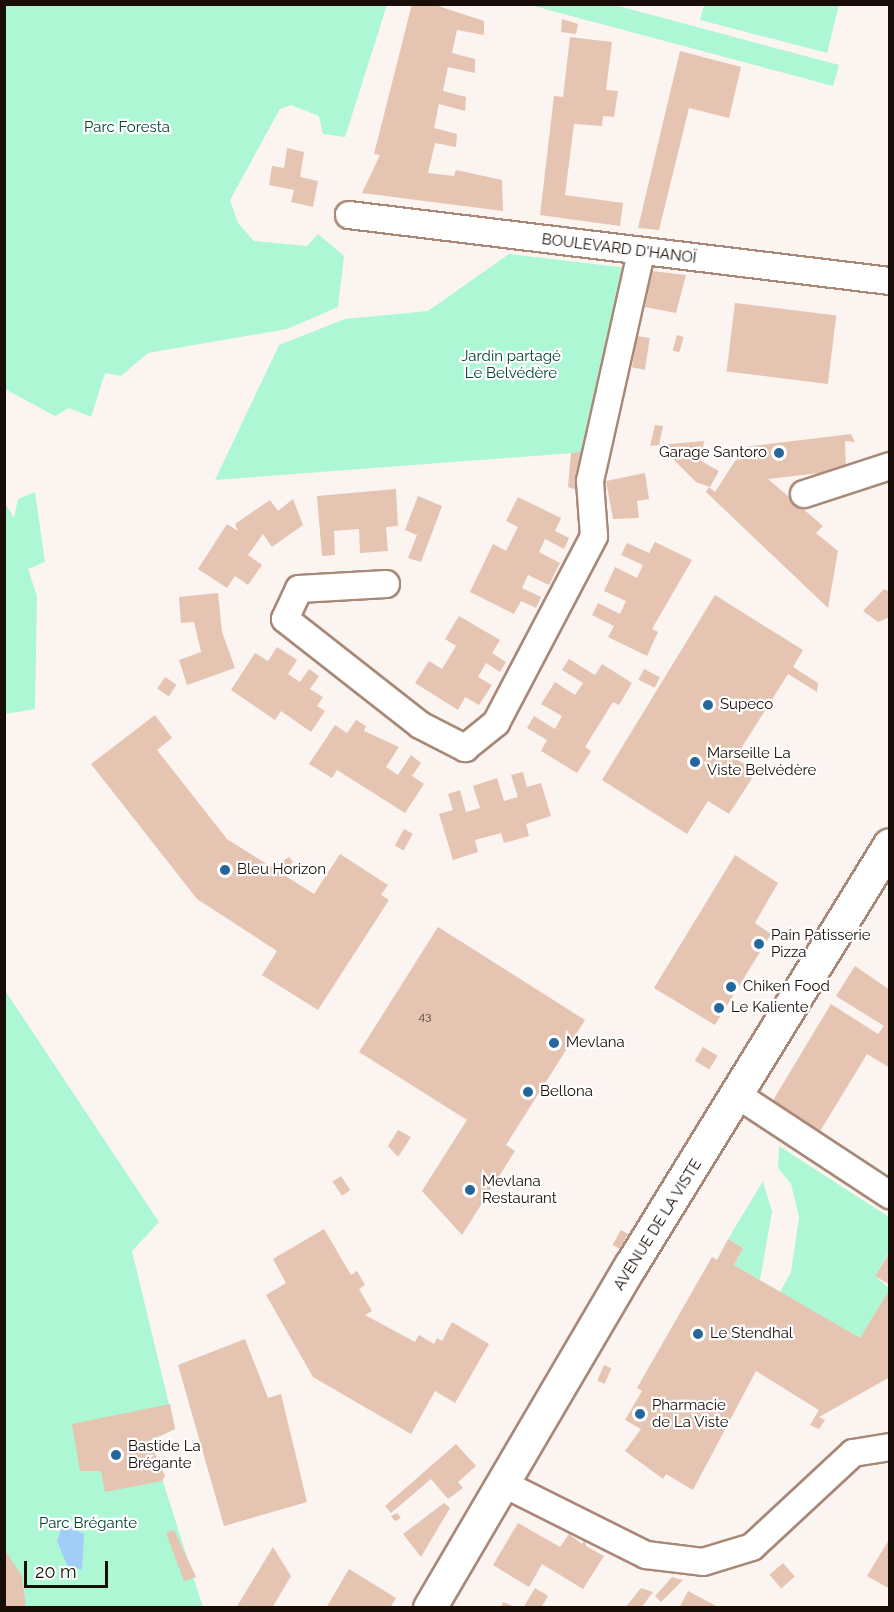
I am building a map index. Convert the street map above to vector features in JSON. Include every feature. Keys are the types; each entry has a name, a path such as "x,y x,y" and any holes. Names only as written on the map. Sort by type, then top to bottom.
{"street":[{"name":"BOULEVARD D'HANOÏ","path":"349,215 890,281"},
{"path":"386,584 299,589 285,619 420,725 465,748 496,723 594,536 590,481 641,252"},
{"path":"804,494 890,466"},
{"name":"AVENUE DE LA VISTE","path":"430,1608 631,1266 739,1096 890,845"},
{"path":"739,1096 890,1194"},
{"path":"504,1484 646,1555 703,1562 752,1547 854,1454 890,1447"}],"green space":[{"name":"Parc Foresta","path":"5,4 387,5 345,137 323,134 319,116 291,105 280,109 230,200 238,223 254,241 307,246 318,234 344,256 338,307 287,329 148,353 121,376 105,373 91,417 69,408 55,416 5,389"},
{"path":"704,4 839,5 827,53 700,20"},
{"path":"530,5 615,5 839,65 833,86"},
{"name":"Jardin partagé Le Belvédère","path":"509,254 628,268 586,452 215,480 279,345 345,319 428,311"},
{"path":"35,492 45,562 28,569 37,596 35,709 5,714 5,503 14,518 18,499"},
{"name":"Parc Brégante","path":"4,989 159,1222 132,1251 175,1429 150,1441 203,1607 5,1607"},
{"path":"779,1146 889,1217 889,1252 875,1276 890,1289 819,1410 785,1389 780,1292 791,1272 799,1217 791,1184 778,1168"},
{"path":"763,1181 772,1212 760,1280 734,1265 743,1248 728,1239"}],"water":[{"path":"63,1524 84,1534 82,1570 67,1565 57,1541"}],"building":[{"path":"412,4 432,4 484,21 484,35 457,30 452,53 475,59 475,73 448,67 443,91 466,97 465,111 439,104 434,128 457,134 456,147 435,143 428,173 454,176 456,170 502,180 503,211 362,193 380,155 374,154"},
{"path":"562,19 578,24 576,34 561,32"},
{"path":"570,37 612,42 606,90 618,91 614,117 603,116 602,126 574,124 565,195 623,203 620,226 540,215 554,96 563,97"},
{"path":"680,51 741,67 729,118 689,108 659,230 638,228"},
{"path":"287,148 304,152 300,177 318,181 313,207 291,202 294,190 269,185 272,166 284,168"},
{"path":"652,271 686,275 676,313 645,307"},
{"path":"735,303 836,315 828,384 727,371"},
{"path":"677,335 684,337 679,352 673,350"},
{"path":"637,336 650,338 645,370 632,368"},
{"path":"655,425 663,426 659,445 650,446"},
{"path":"851,434 855,442 845,441 846,470 768,479 823,526 816,533 838,551 828,608 706,492 709,487 715,492 744,447"},
{"path":"704,441 701,461 719,471 710,487 696,482 659,445"},
{"path":"589,451 577,490 568,487 571,453"},
{"path":"645,473 649,499 637,501 639,518 613,519 606,481"},
{"path":"396,489 398,526 386,527 388,551 360,553 359,529 334,531 335,555 322,556 317,496"},
{"path":"418,496 442,506 421,562 408,558 417,535 405,530"},
{"path":"518,497 561,518 555,531 569,538 564,549 545,539 539,552 560,563 549,585 528,575 522,588 541,597 536,608 521,601 514,614 470,592 493,544 506,551 518,527 506,521"},
{"path":"293,499 303,525 272,547 263,534 248,555 262,565 248,585 235,576 227,588 198,569 227,524 238,531 235,524 270,500 278,511"},
{"path":"655,542 692,560 652,629 658,632 647,656 608,637 614,626 592,615 598,603 620,614 626,601 604,591 615,567 637,578 643,565 621,555 627,543 649,553"},
{"path":"884,589 890,592 890,617 878,622 863,611"},
{"path":"218,593 222,632 235,668 187,685 179,660 201,652 194,622 181,623 179,597"},
{"name":"Supeco","path":"715,595 803,650 793,667 818,683 817,692 788,674 735,758 756,772 729,814 708,801 687,834 602,780"},
{"path":"459,616 500,640 492,653 506,662 500,672 486,663 478,677 492,685 479,705 465,697 458,710 415,683 429,661 442,669 456,646 445,639"},
{"path":"277,647 297,660 288,674 300,682 309,669 319,676 310,689 323,697 317,706 325,711 311,732 281,711 275,720 231,690 255,653 268,661"},
{"path":"569,659 595,675 602,664 632,683 619,705 613,702 585,747 591,751 577,773 541,751 547,740 527,728 534,716 555,729 562,716 541,704 555,682 575,695 583,683 562,670"},
{"path":"644,669 660,677 655,688 639,680"},
{"path":"165,677 177,685 169,696 157,689"},
{"name":"Bleu Horizon","path":"155,715 172,738 157,750 227,839 314,894 340,854 388,885 381,895 389,900 318,1010 262,975 277,951 197,899 91,764"},
{"path":"356,720 366,726 364,731 399,747 386,767 398,775 411,755 421,763 412,776 424,784 405,813 337,770 332,778 309,764 335,725 347,733"},
{"path":"523,772 527,787 541,783 551,816 526,824 529,836 504,843 501,833 475,840 478,852 453,860 439,814 453,810 448,794 460,790 466,812 480,808 473,786 497,778 504,801 518,797 511,775"},
{"path":"404,829 413,834 404,850 395,846"},
{"path":"735,855 778,883 755,923 771,934 715,1025 654,988"},
{"path":"289,857 293,862 283,870 278,864"},
{"path":"438,927 585,1020 506,1145 515,1151 462,1235 422,1191 467,1120 359,1052"},
{"path":"855,966 890,990 890,1068 867,1054 816,1138 769,1107 831,1004 878,1034 884,1026 836,996"},
{"path":"703,1047 718,1056 709,1069 695,1061"},
{"path":"398,1130 411,1137 398,1157 388,1146"},
{"path":"341,1176 350,1190 342,1196 333,1181"},
{"path":"324,1229 351,1275 357,1271 365,1285 359,1289 372,1311 365,1315 415,1342 419,1335 434,1344 437,1338 442,1341 452,1322 489,1344 455,1403 435,1391 411,1434 313,1377 266,1295 286,1283 273,1259"},
{"path":"621,1230 628,1234 619,1249 612,1245"},
{"path":"728,1239 743,1248 734,1265 860,1338 890,1289 890,1377 819,1417 825,1420 819,1429 810,1425 819,1410 756,1371 693,1490 666,1474 663,1479 625,1451 641,1429 625,1420 642,1391 637,1388 712,1257 717,1260"},
{"path":"890,1252 890,1285 875,1276"},
{"path":"245,1339 268,1398 281,1394 307,1502 224,1526 178,1365"},
{"path":"604,1365 611,1368 605,1384 597,1381"},
{"path":"170,1404 175,1429 149,1441 165,1476 162,1481 105,1492 101,1471 80,1471 72,1424"},
{"path":"456,1444 476,1466 458,1482 463,1488 448,1499 431,1479 391,1513 385,1506"},
{"path":"444,1503 450,1508 421,1557 403,1534"},
{"path":"397,1513 401,1518 395,1521 391,1516"},
{"path":"518,1523 560,1547 569,1534 582,1544 585,1539 586,1546 604,1556 583,1589 542,1564 529,1587 493,1565"},
{"path":"174,1530 196,1577 184,1581 166,1533"},
{"path":"890,1538 890,1589 867,1576"},
{"path":"273,1547 291,1576 272,1608 236,1608"},
{"path":"4,1549 22,1576 26,1608 4,1608"},
{"path":"783,1563 795,1577 781,1588 769,1575"},
{"path":"349,1569 396,1598 390,1608 326,1608"},
{"path":"672,1577 683,1580 661,1602 655,1596"},
{"path":"535,1588 548,1596 541,1608 523,1608"},
{"path":"641,1588 653,1592 641,1608 625,1608"},
{"path":"688,1591 720,1608 679,1608"},
{"path":"503,1602 516,1607 516,1608 501,1608"}],"place":[{"name":"Garage Santoro","path":"779,453"},
{"name":"Supeco","path":"708,705"},
{"name":"Marseille La Viste Belvédère","path":"695,762"},
{"name":"Bleu Horizon","path":"225,870"},
{"name":"Pain Patisserie Pizza","path":"759,944"},
{"name":"Chiken Food","path":"731,987"},
{"name":"Le Kaliente","path":"719,1008"},
{"name":"Mevlana","path":"554,1043"},
{"name":"Bellona","path":"528,1092"},
{"name":"Mevlana Restaurant","path":"470,1190"},
{"name":"Le Stendhal","path":"698,1334"},
{"name":"Pharmacie de La Viste","path":"640,1414"},
{"name":"Bastide La Brégante","path":"116,1455"}]}
